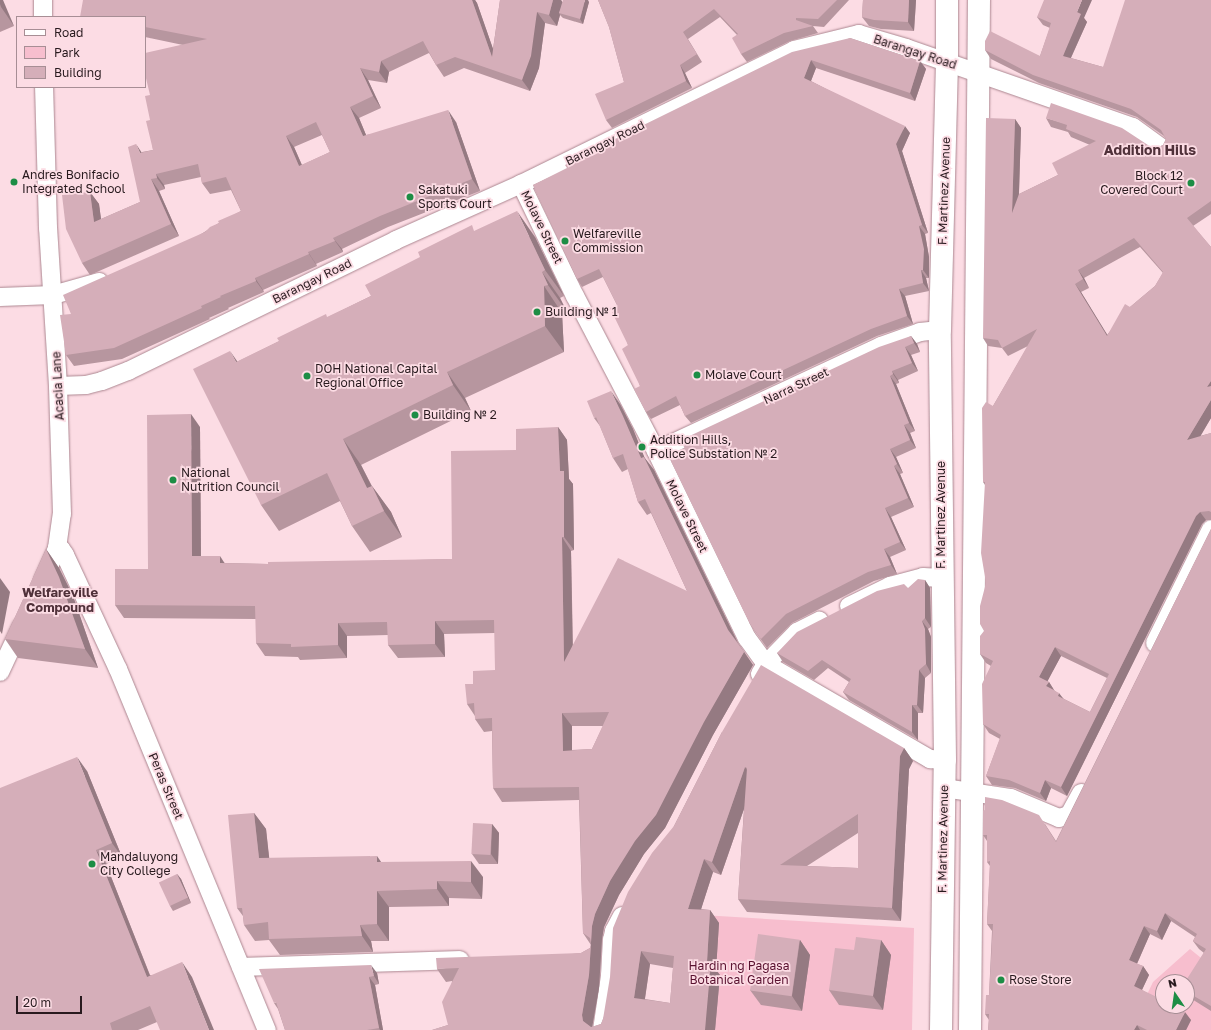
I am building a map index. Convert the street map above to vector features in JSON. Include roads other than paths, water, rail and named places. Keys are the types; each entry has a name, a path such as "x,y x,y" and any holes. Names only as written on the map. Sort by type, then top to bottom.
{"main road":[{"name":"F. Martinez Avenue","path":"940,1030 944,760 940,330 947,62 947,0"},
{"path":"970,1030 979,0"}],"street":[{"path":"43,0 43,16"},
{"name":"Barangay Road","path":"58,386 86,385 102,381 128,371 396,240 521,184 794,50 859,34 978,72 1133,127 1161,147"},
{"name":"Acacia Lane","path":"0,672 57,548 62,514 58,386 48,228 44,88"},
{"name":"Molave Street","path":"521,184 576,296 656,450 747,638 766,664 930,759 944,760"},
{"path":"0,297 53,295 95,284 116,275"},
{"name":"Narra Street","path":"656,450 882,346 920,332 940,330"},
{"path":"1148,656 1211,528"},
{"name":"Peras Street","path":"57,548 61,549 65,555 118,669 268,1030"},
{"path":"750,691 766,664 797,632 879,590 923,577 942,578"},
{"path":"944,788 1011,798 1059,818 1069,815 1072,811 1090,776"},
{"path":"602,1030 610,976 612,940 614,931 628,900"},
{"path":"241,967 479,960"}],"place":[{"name":"Andres Bonifacio Integrated School","path":"14,182"},
{"name":"Block 12 Covered Court","path":"1191,183"},
{"name":"Sakatuki Sports Court","path":"410,197"},
{"name":"Welfareville Commission","path":"565,241"},
{"name":"Building № 1","path":"537,312"},
{"name":"Molave Court","path":"697,375"},
{"name":"DOH National Capital Regional Office","path":"307,376"},
{"name":"Building № 2","path":"415,415"},
{"name":"Addition Hills, Police Substation № 2","path":"642,447"},
{"name":"National Nutrition Council","path":"173,480"},
{"name":"Mandaluyong City College","path":"92,864"},
{"name":"Rose Store","path":"1001,980"}],"district":[{"name":"Addition Hills","path":"1150,150"},
{"name":"Welfareville Compound","path":"60,600"}],"park label":[{"name":"Hardin ng Pagasa Botanical Garden","path":"739,973"}]}
